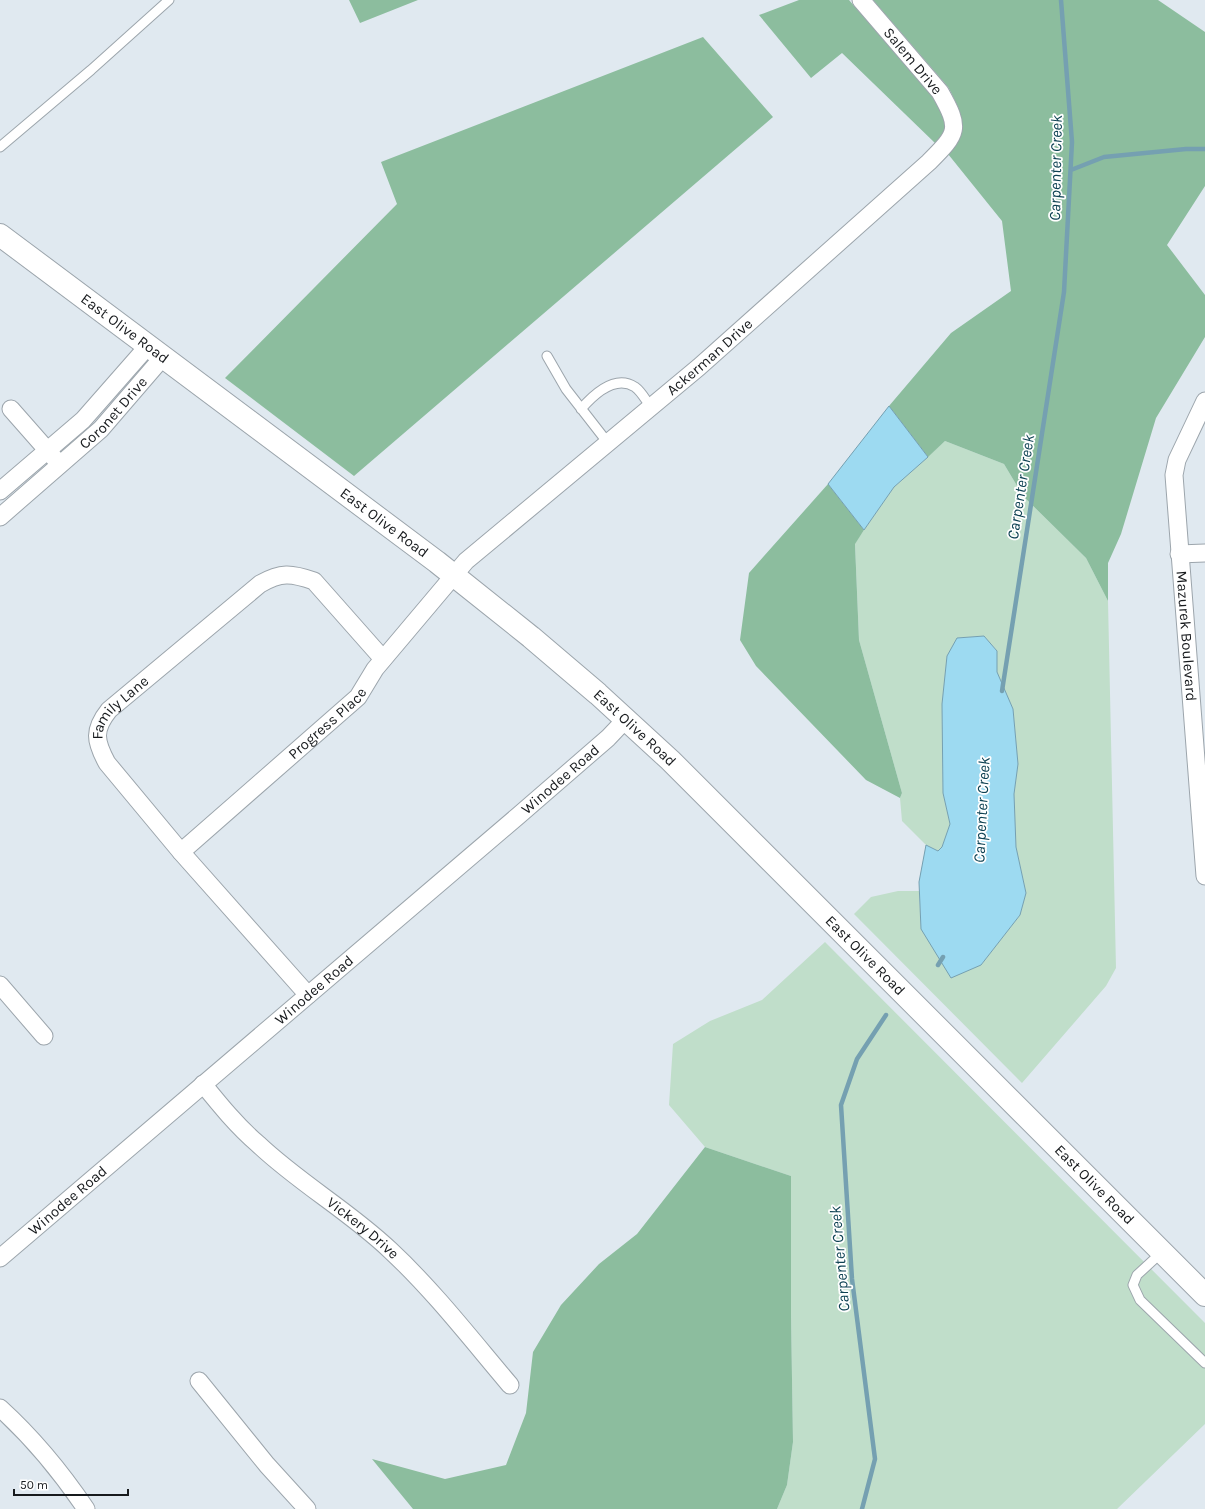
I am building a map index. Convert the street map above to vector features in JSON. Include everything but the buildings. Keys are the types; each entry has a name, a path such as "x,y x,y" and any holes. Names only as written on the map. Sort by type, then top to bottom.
{"street":[{"name":"Salem Drive","path":"860,0 940,92 949,108 954,128"},
{"name":"Ackerman Drive","path":"453,575 466,561 651,408 929,162 949,141 954,128"},
{"name":"East Olive Road","path":"0,234 453,575 531,637 626,719 777,866 1205,1295"},
{"name":"Coronet Drive","path":"0,491 83,420 156,352"},
{"name":"Coronet Drive","path":"0,517 101,429 156,352"},
{"name":"Mazurek Boulevard","path":"1205,401 1177,460 1174,475 1205,876"},
{"path":"11,408 60,465"},
{"path":"1179,554 1205,553"},
{"name":"Family Lane","path":"308,995 181,852 107,763 99,749 97,734 100,722 109,710 260,584 275,576 292,575 314,581 383,659"},
{"name":"Progress Place","path":"181,852 358,697 383,659 453,575"},
{"name":"Winodee Road","path":"0,1258 518,816 608,738 626,719"},
{"path":"0,985 44,1036"},
{"name":"Vickery Drive","path":"203,1084 229,1116 258,1145 358,1222 390,1249 419,1278 510,1385"},
{"path":"199,1381 267,1465 307,1509"},
{"path":"0,1408 41,1449 65,1478 86,1509"}],"lane":[{"path":"0,147 91,70 169,0"},
{"path":"547,356 566,389 608,443"},
{"path":"581,409 600,390 611,385 626,384 635,387 642,394 651,408"},
{"path":"1162,1252 1137,1275 1133,1285 1140,1300 1205,1363"}],"green space":[{"path":"349,0 418,0 360,23"},
{"path":"799,0 849,0 933,97 942,113 946,127 944,134 936,144 842,53 811,78 759,15"},
{"path":"873,0 1158,0 1205,32 1205,186 1167,245 1205,295 1205,337 1156,418 1121,534 1108,563 1108,601 1086,558 1023,496 1004,464 945,441 928,457 889,406 951,333 1011,291 1002,221 948,154 955,146 962,130 962,122 957,105 948,87"},
{"path":"703,37 773,117 354,476 225,378 397,204 381,162"},
{"path":"945,441 1004,464 1023,496 1086,558 1108,601 1116,968 1106,986 1022,1083 854,914 871,897 898,891 919,891 921,929 981,965 1020,915 1026,893 1016,847 1014,794 1018,764 1013,709 997,672 997,651 984,636 958,638 947,656 942,704 943,793 950,824 942,847 938,851 926,845 902,821 900,798 902,793 859,640 855,543 894,487"},
{"path":"828,484 864,530 855,544 859,640 902,793 900,798 866,780 756,666 740,640 749,573"},
{"path":"825,942 1205,1323 1205,1424 1117,1509 777,1509 787,1485 793,1442 791,1176 705,1147 669,1105 673,1044 710,1021 762,1000"},
{"path":"705,1147 791,1176 793,1442 787,1485 777,1509 413,1509 372,1459 445,1479 506,1465 526,1413 533,1352 561,1305 599,1264 637,1234"}],"water":[{"path":"889,406 928,457 894,487 864,530 828,484"},
{"path":"984,636 997,651 997,672 1013,709 1018,764 1014,794 1016,847 1026,893 1020,915 981,965 951,978 921,929 919,882 926,845 938,851 942,847 950,824 943,793 942,704 947,656 957,638"}],"waterway":[{"name":"Carpenter Creek","path":"1002,691 1064,292 1072,142 1061,0"},
{"path":"1071,170 1104,157 1186,149 1205,149"},
{"name":"Carpenter Creek","path":"938,965 943,957"},
{"name":"Carpenter Creek","path":"862,1509 875,1459 852,1279 841,1105 857,1059 886,1015"}]}
